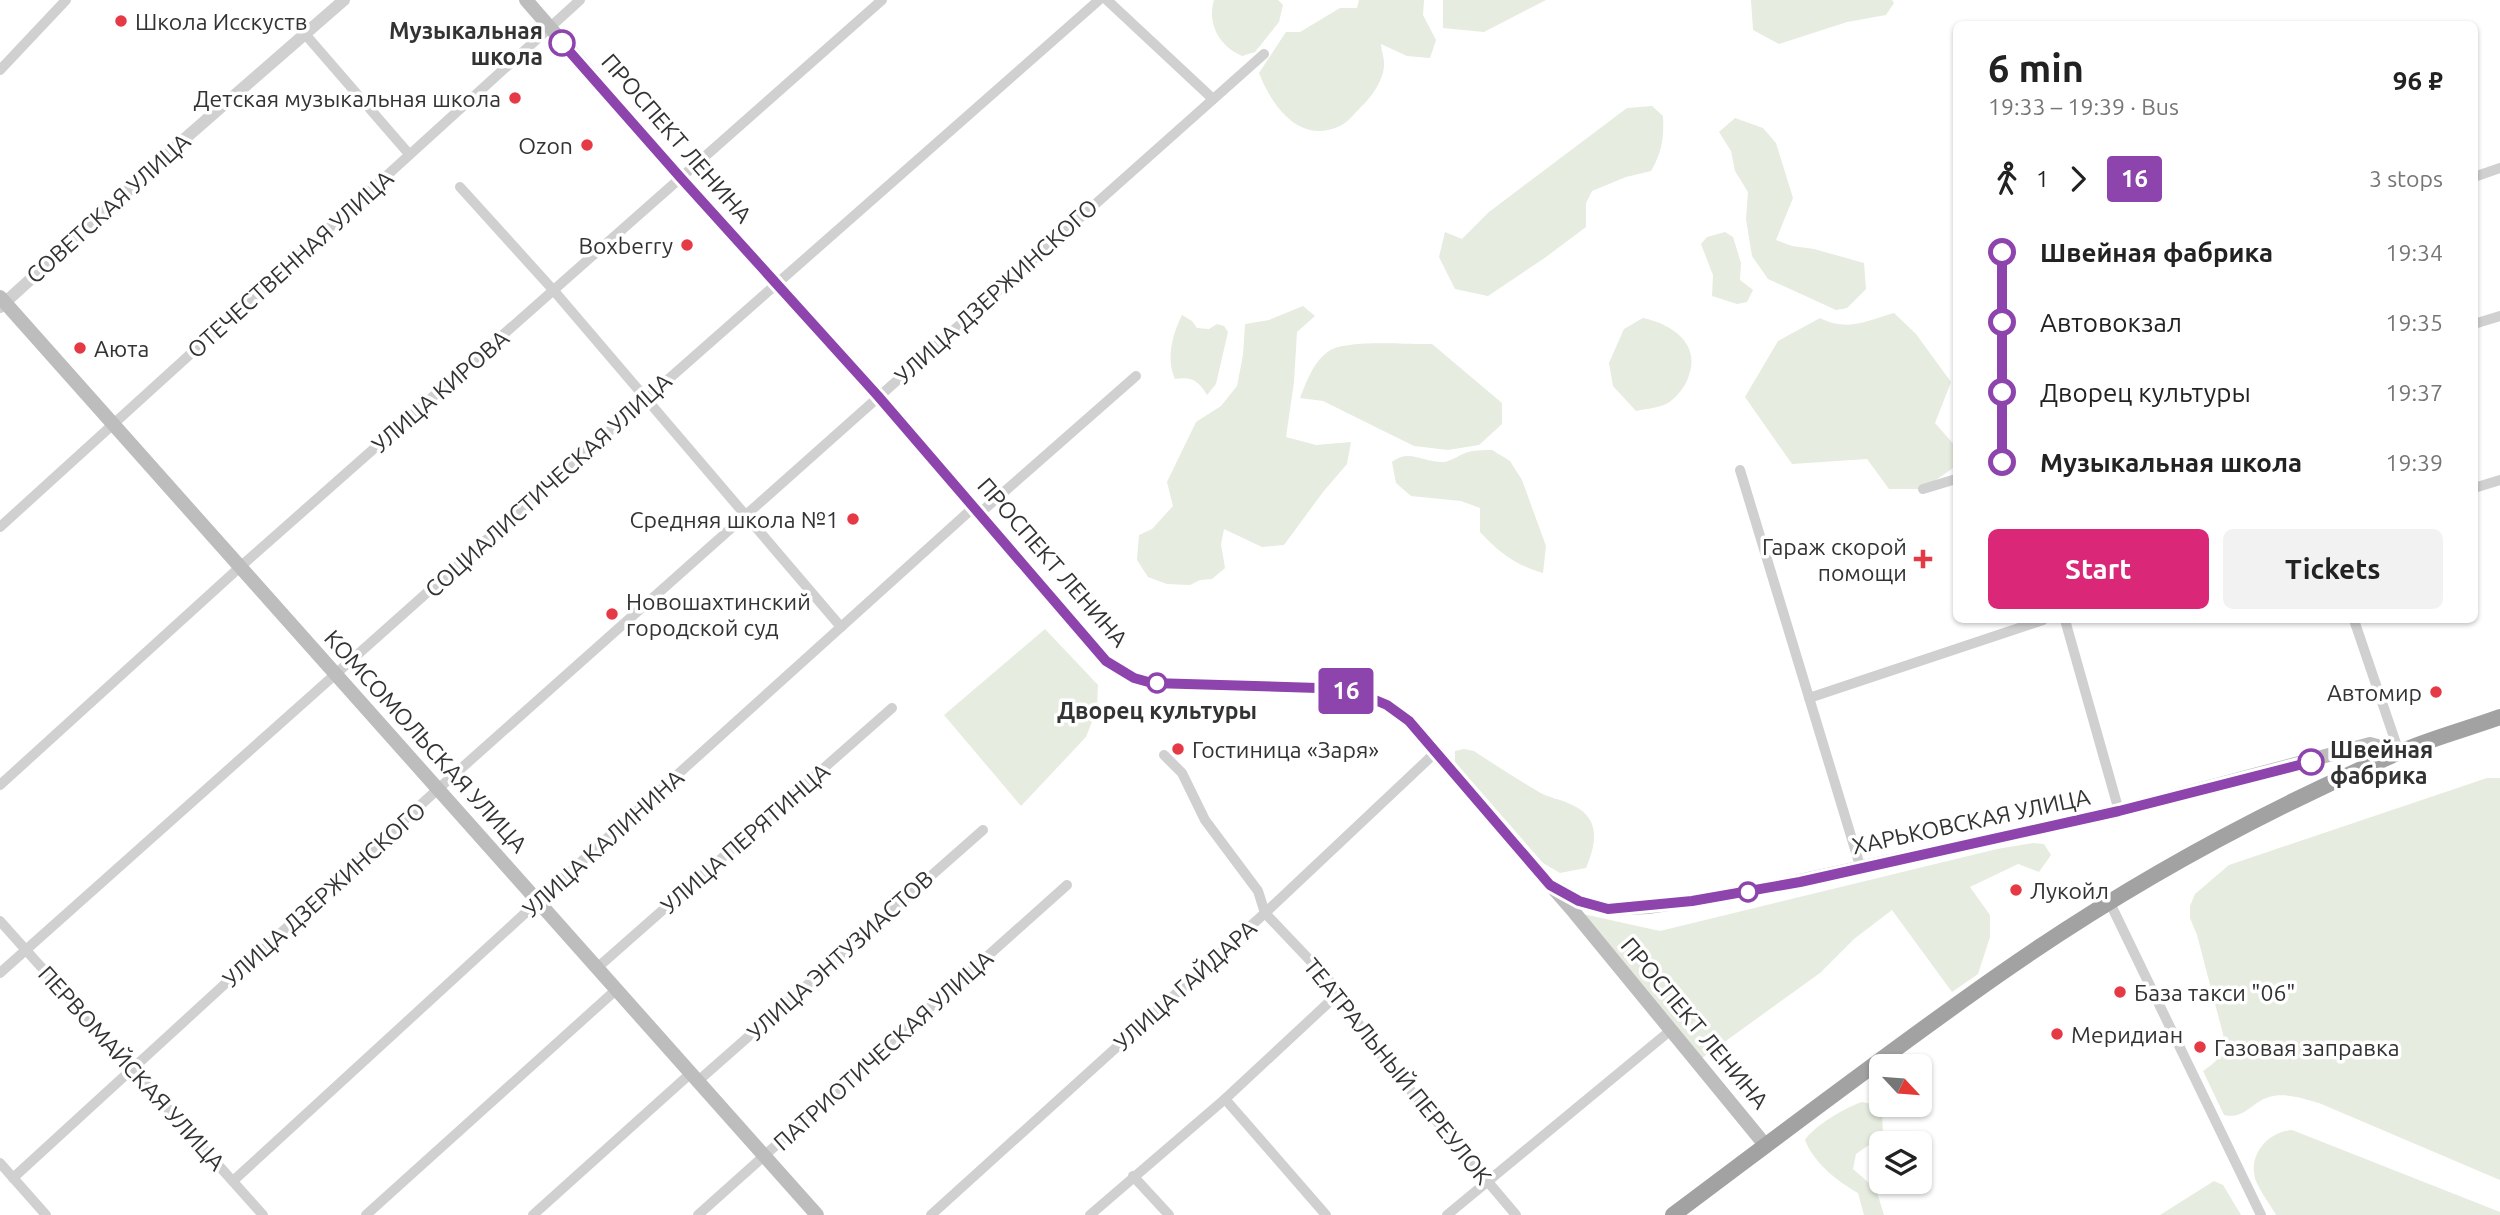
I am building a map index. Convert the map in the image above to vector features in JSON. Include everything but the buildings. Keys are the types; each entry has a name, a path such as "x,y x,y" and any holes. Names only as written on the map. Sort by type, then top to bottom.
{"highway":[{"path":"1673,1215 1997,975 2110,903 2267,816 2399,752 2500,717"}],"main road":[{"name":"ПРОСПЕКТ ЛЕНИНА","path":"526,0 680,177 878,396 1106,661 1134,678 1152,683 1318,688 1356,692 1387,705 1409,721 1550,885 1766,1146"},
{"name":"КОМСОМОЛЬСКАЯ УЛИЦА","path":"2,302 114,424 817,1215"},
{"name":"ХАРЬКОВСКАЯ УЛИЦА","path":"1550,885 1579,901 1608,909 1659,906 1754,891 1861,869 2119,811 2370,744 2399,752"}],"street":[{"path":"0,70 66,0"},
{"name":"СОВЕТСКАЯ УЛИЦА","path":"2,302 344,0"},
{"name":"ОТЕЧЕСТВЕННАЯ УЛИЦА","path":"0,527 580,0"},
{"name":"УЛИЦА КИРОВА","path":"0,785 240,567 883,0"},
{"name":"СОЦИАЛИСТИЧЕСКАЯ УЛИЦА","path":"0,973 646,398 1099,0"},
{"path":"1107,0 1213,99"},
{"path":"305,34 409,155"},
{"name":"УЛИЦА ДЗЕРЖИНСКОГО","path":"13,1178 438,789 1264,54"},
{"path":"2478,176 2500,168"},
{"path":"460,187 555,292 841,627"},
{"path":"2478,323 2500,316"},
{"name":"УЛИЦА КАЛИНИНА","path":"233,1181 841,627 1136,376"},
{"path":"1740,470 1861,869"},
{"path":"1923,489 1953,480"},
{"path":"2478,487 2500,480"},
{"path":"1809,698 2034,623"},
{"path":"2066,623 2119,811"},
{"path":"2355,623 2399,752"},
{"name":"УЛИЦА ПЕРЯТИНЦА","path":"597,968 891,708"},
{"name":"УЛИЦА ГАЙДАРА","path":"931,1215 1265,913 1436,752"},
{"name":"ТЕАТРАЛЬНЫЙ ПЕРЕУЛОК","path":"1164,755 1182,773 1205,820 1258,891 1265,913 1340,992 1351,1013 1380,1053 1516,1215"},
{"name":"УЛИЦА ЭНТУЗИАСТОВ","path":"533,1215 983,830"},
{"name":"ПАТРИОТИЧЕСКАЯ УЛИЦА","path":"698,1215 1067,885"},
{"path":"2110,903 2261,1215"},
{"name":"ПЕРВОМАЙСКАЯ УЛИЦА","path":"0,920 263,1215"},
{"path":"366,1215 617,989"},
{"path":"1090,1215 1225,1099 1340,992"},
{"path":"1447,1215 1671,1030"},
{"path":"1225,1099 1326,1215"},
{"path":"0,1164 46,1215"},
{"path":"1133,1176 1169,1215"}],"shaded area":[{"path":"1214,0 1278,0 1283,5 1279,22 1255,52 1242,56 1227,46 1217,33 1212,17"},
{"path":"1359,0 1424,0 1423,15 1436,40 1430,58 1407,56 1381,44 1383,72 1379,83 1364,104 1340,126 1325,131 1300,126 1289,119 1271,98 1259,73 1286,32 1300,32 1340,8 1357,8"},
{"path":"1443,0 1546,0 1484,32 1443,28"},
{"path":"1751,0 1892,0 1894,3 1886,15 1847,22 1779,44 1753,30"},
{"path":"1652,106 1663,116 1663,138 1651,171 1626,177 1592,191 1586,203 1586,227 1488,296 1455,289 1439,257 1445,232 1462,239 1489,212 1627,108"},
{"path":"1735,118 1763,128 1776,143 1793,198 1776,240 1864,263 1866,289 1847,308 1836,310 1768,279 1752,256 1746,219 1748,192 1735,171 1731,151 1719,132"},
{"path":"1725,232 1733,237 1741,263 1740,280 1753,290 1747,302 1737,304 1712,296 1713,275 1701,244 1707,237"},
{"path":"1303,306 1315,316 1297,332 1294,382 1286,437 1316,445 1351,442 1347,464 1284,545 1262,547 1224,529 1221,544 1225,568 1212,579 1200,580 1190,585 1167,584 1148,577 1137,560 1139,535 1152,529 1173,506 1167,482 1196,422 1221,406 1237,386 1245,324 1269,320"},
{"path":"1894,313 1916,334 1951,382 1935,423 1953,444 1953,468 1923,489 1889,489 1867,459 1792,464 1745,397 1778,341 1820,318 1848,325"},
{"path":"1182,315 1197,328 1209,329 1217,324 1224,326 1228,332 1216,384 1207,395 1194,381 1186,378 1175,379 1172,371 1171,347"},
{"path":"1643,318 1664,325 1682,338 1691,355 1691,366 1685,385 1671,401 1636,411 1613,386 1609,363 1624,329"},
{"path":"1364,344 1432,344 1502,403 1502,424 1479,445 1448,450 1414,446 1323,401 1300,398 1319,361 1329,351 1338,347"},
{"path":"1492,450 1510,461 1522,480 1546,546 1543,573 1516,562 1480,532 1480,508 1461,501 1411,496 1396,483 1392,462 1399,458 1411,456 1444,462 1468,452"},
{"path":"1045,629 1098,685 1097,709 1086,737 1021,806 944,715"},
{"path":"1455,751 1474,751 1539,792 1580,809 1592,823 1594,831 1586,868 1560,873 1543,863 1455,762"},
{"path":"2487,778 2500,778 2500,1180 2319,1103 2301,1098 2281,1095 2269,1097 2243,1113 2224,1115 2203,1071 2220,1056 2223,1034 2190,918 2190,906 2195,894 2229,865"},
{"path":"2033,843 2044,844 2051,855 2039,872 2018,864 1970,887 1990,915 1990,937 1978,974 1952,992 1892,910 1854,939 1820,973 1698,1061 1574,912 1660,931 1997,849"},
{"path":"1862,1102 1869,1103 1869,1117 1882,1117 1883,1131 1869,1131 1869,1145 1856,1154 1853,1169 1869,1183 1869,1194 1878,1194 1884,1215 1864,1215 1858,1193 1827,1171 1805,1140 1815,1129"},
{"path":"2292,1130 2500,1212 2500,1215 2276,1215 2256,1181 2254,1163 2267,1140"},
{"path":"2214,1181 2223,1185 2241,1215 2160,1215"}],"bus line":[{"name":"16","path":"562,43 878,396 1106,661 1134,678 1152,683 1318,688 1356,692 1387,705 1409,721 1550,885 1579,901 1608,909 1648,907 1754,891 2119,811 2311,762"}],"place":[{"name":"Школа Исскуств","path":"121,21"},
{"name":"Музыкальная школа","path":"562,43"},
{"name":"Детская музыкальная школа","path":"515,98"},
{"name":"Ozon","path":"587,145"},
{"name":"Boxberry","path":"687,245"},
{"name":"Аюта","path":"80,348"},
{"name":"Средняя школа №1","path":"853,519"},
{"name":"Гараж скорой помощи","path":"1923,559"},
{"name":"Новошахтинский городской суд","path":"612,614"},
{"name":"Дворец культуры","path":"1157,683"},
{"name":"Автомир","path":"2436,692"},
{"name":"Гостиница «Заря»","path":"1178,749"},
{"name":"Швейная фабрика","path":"2311,762"},
{"name":"Лукойл","path":"2016,890"},
{"name":"База такси \"06\"","path":"2120,992"},
{"name":"Меридиан","path":"2057,1034"},
{"name":"Газовая заправка","path":"2200,1047"}]}
